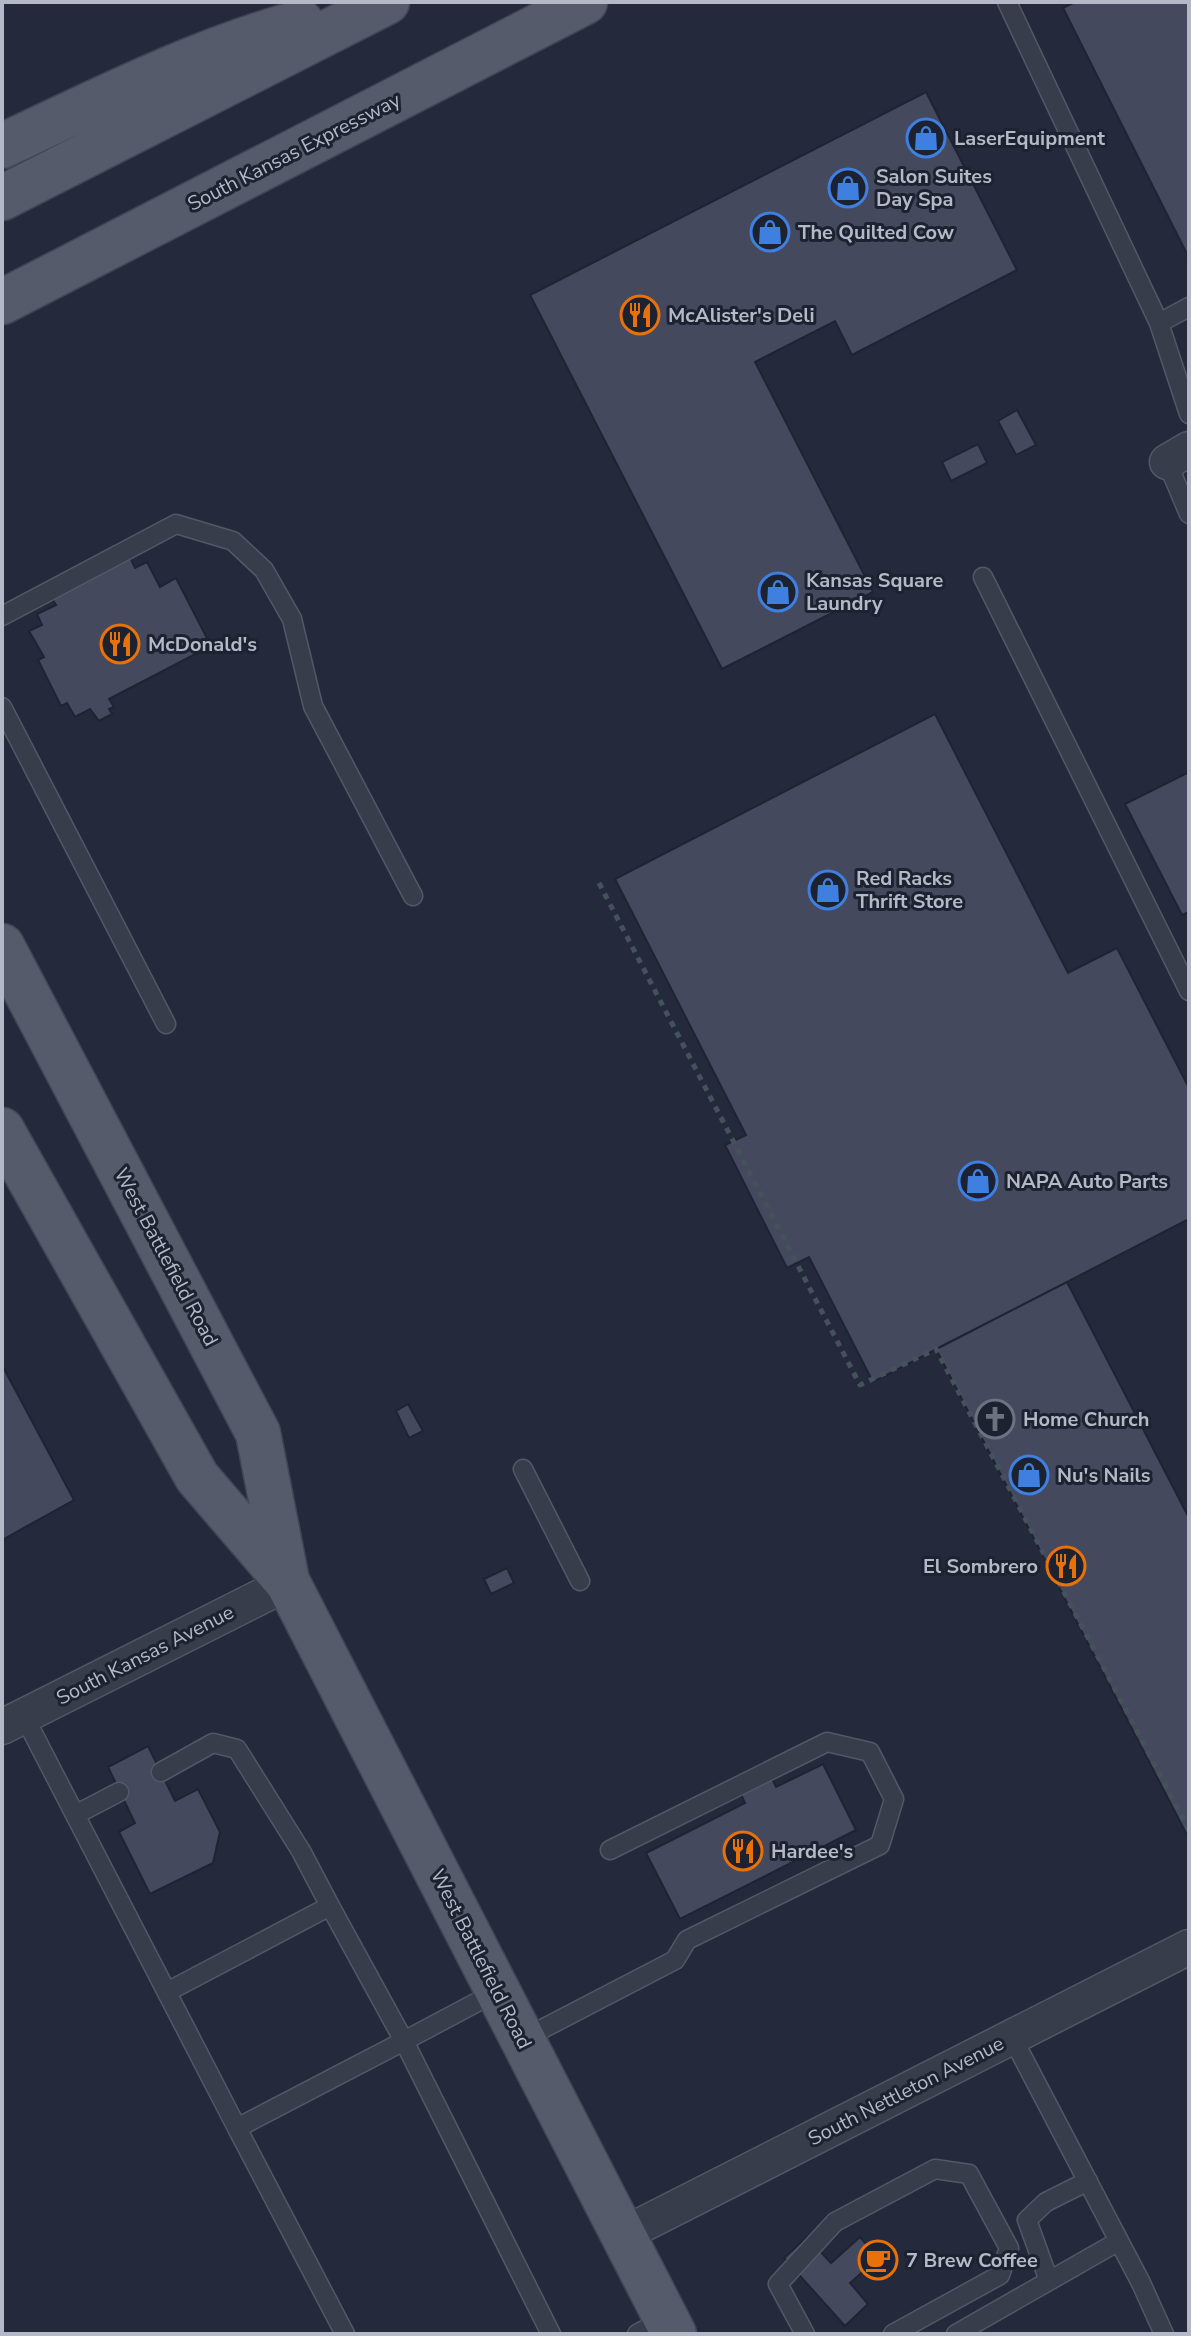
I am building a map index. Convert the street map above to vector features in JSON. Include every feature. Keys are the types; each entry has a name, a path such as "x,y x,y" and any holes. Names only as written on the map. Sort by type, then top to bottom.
{"main road":[{"path":"2,146 213,50 377,2"},
{"path":"2,198 387,2"},
{"name":"South Kansas Expressway","path":"2,302 585,2"},
{"name":"West Battlefield Road","path":"2,946 258,1433 288,1583"},
{"name":"West Battlefield Road","path":"7,1152 197,1477 288,1583 624,2234 659,2329"}],"street":[{"name":"South Kansas Avenue","path":"13,1722 288,1583"},
{"name":"South Nettleton Avenue","path":"624,2234 1189,1947"}],"lane":[{"path":"1007,2 1159,323 1189,414"},
{"path":"1159,323 1189,307"},
{"path":"1178,455 1189,514"},
{"path":"2,616 176,524 233,541 264,570 292,619 313,706 413,896"},
{"path":"983,577 1189,991"},
{"path":"2,707 166,1024"},
{"path":"523,1469 580,1581"},
{"path":"13,1722 75,1815 345,2334"},
{"path":"523,2039 675,1960 687,1940 880,1845 894,1799 870,1752 827,1742 610,1850"},
{"path":"161,1772 213,1743 237,1749 301,1851 404,2041 551,2334"},
{"path":"75,1815 119,1792"},
{"path":"167,1992 330,1906"},
{"path":"237,2128 498,1991"},
{"path":"1012,2037 1164,2334"},
{"path":"805,2334 778,2284 835,2222 935,2169 969,2174 1009,2248 1000,2275 893,2334"},
{"path":"1049,2281 1027,2220 1046,2202 1088,2181"},
{"path":"956,2334 1119,2241"}],"path":[{"path":"599,883 860,1385 936,1349 1189,1830"}],"building":[{"path":"1075,2 1189,2 1189,258 1063,8"},
{"path":"926,92 1017,270 852,355 835,321 755,362 873,592 722,669 530,295"},
{"path":"1017,410 1036,445 1016,455 998,421"},
{"path":"978,444 987,463 951,481 942,462"},
{"path":"130,557 135,568 147,562 160,587 176,578 211,646 109,699 114,707 109,709 112,714 99,721 90,709 75,717 67,703 61,706 38,660 44,657 29,631 42,625 37,614 56,605 51,597"},
{"path":"935,714 1068,973 1117,948 1189,1088 1189,1219 873,1382 809,1257 787,1268 725,1145 746,1135 615,879"},
{"path":"1189,772 1189,912 1182,915 1125,804"},
{"path":"1067,1282 1189,1518 1189,1839 936,1349"},
{"path":"2,1365 74,1500 2,1540"},
{"path":"408,1404 423,1431 409,1438 396,1411"},
{"path":"507,1568 514,1583 491,1594 484,1579"},
{"path":"148,1746 175,1801 198,1789 220,1832 213,1863 150,1894 119,1832 135,1823 108,1767"},
{"path":"823,1764 856,1830 680,1919 646,1853 745,1803 739,1790 770,1774 776,1787"},
{"path":"807,2237 831,2263 860,2237 878,2258 850,2283 868,2304 845,2326 784,2258"}],"place":[{"name":"LaserEquipment","path":"926,138"},
{"name":"Salon Suites Day Spa","path":"848,188"},
{"name":"The Quilted Cow","path":"770,232"},
{"name":"McAlister's Deli","path":"640,315"},
{"name":"Kansas Square Laundry","path":"778,592"},
{"name":"McDonald's","path":"120,644"},
{"name":"Red Racks Thrift Store","path":"828,890"},
{"name":"NAPA Auto Parts","path":"978,1181"},
{"name":"Home Church","path":"995,1419"},
{"name":"Nu's Nails","path":"1029,1475"},
{"name":"El Sombrero","path":"1066,1566"},
{"name":"Hardee's","path":"743,1851"},
{"name":"7 Brew Coffee","path":"878,2260"}]}
